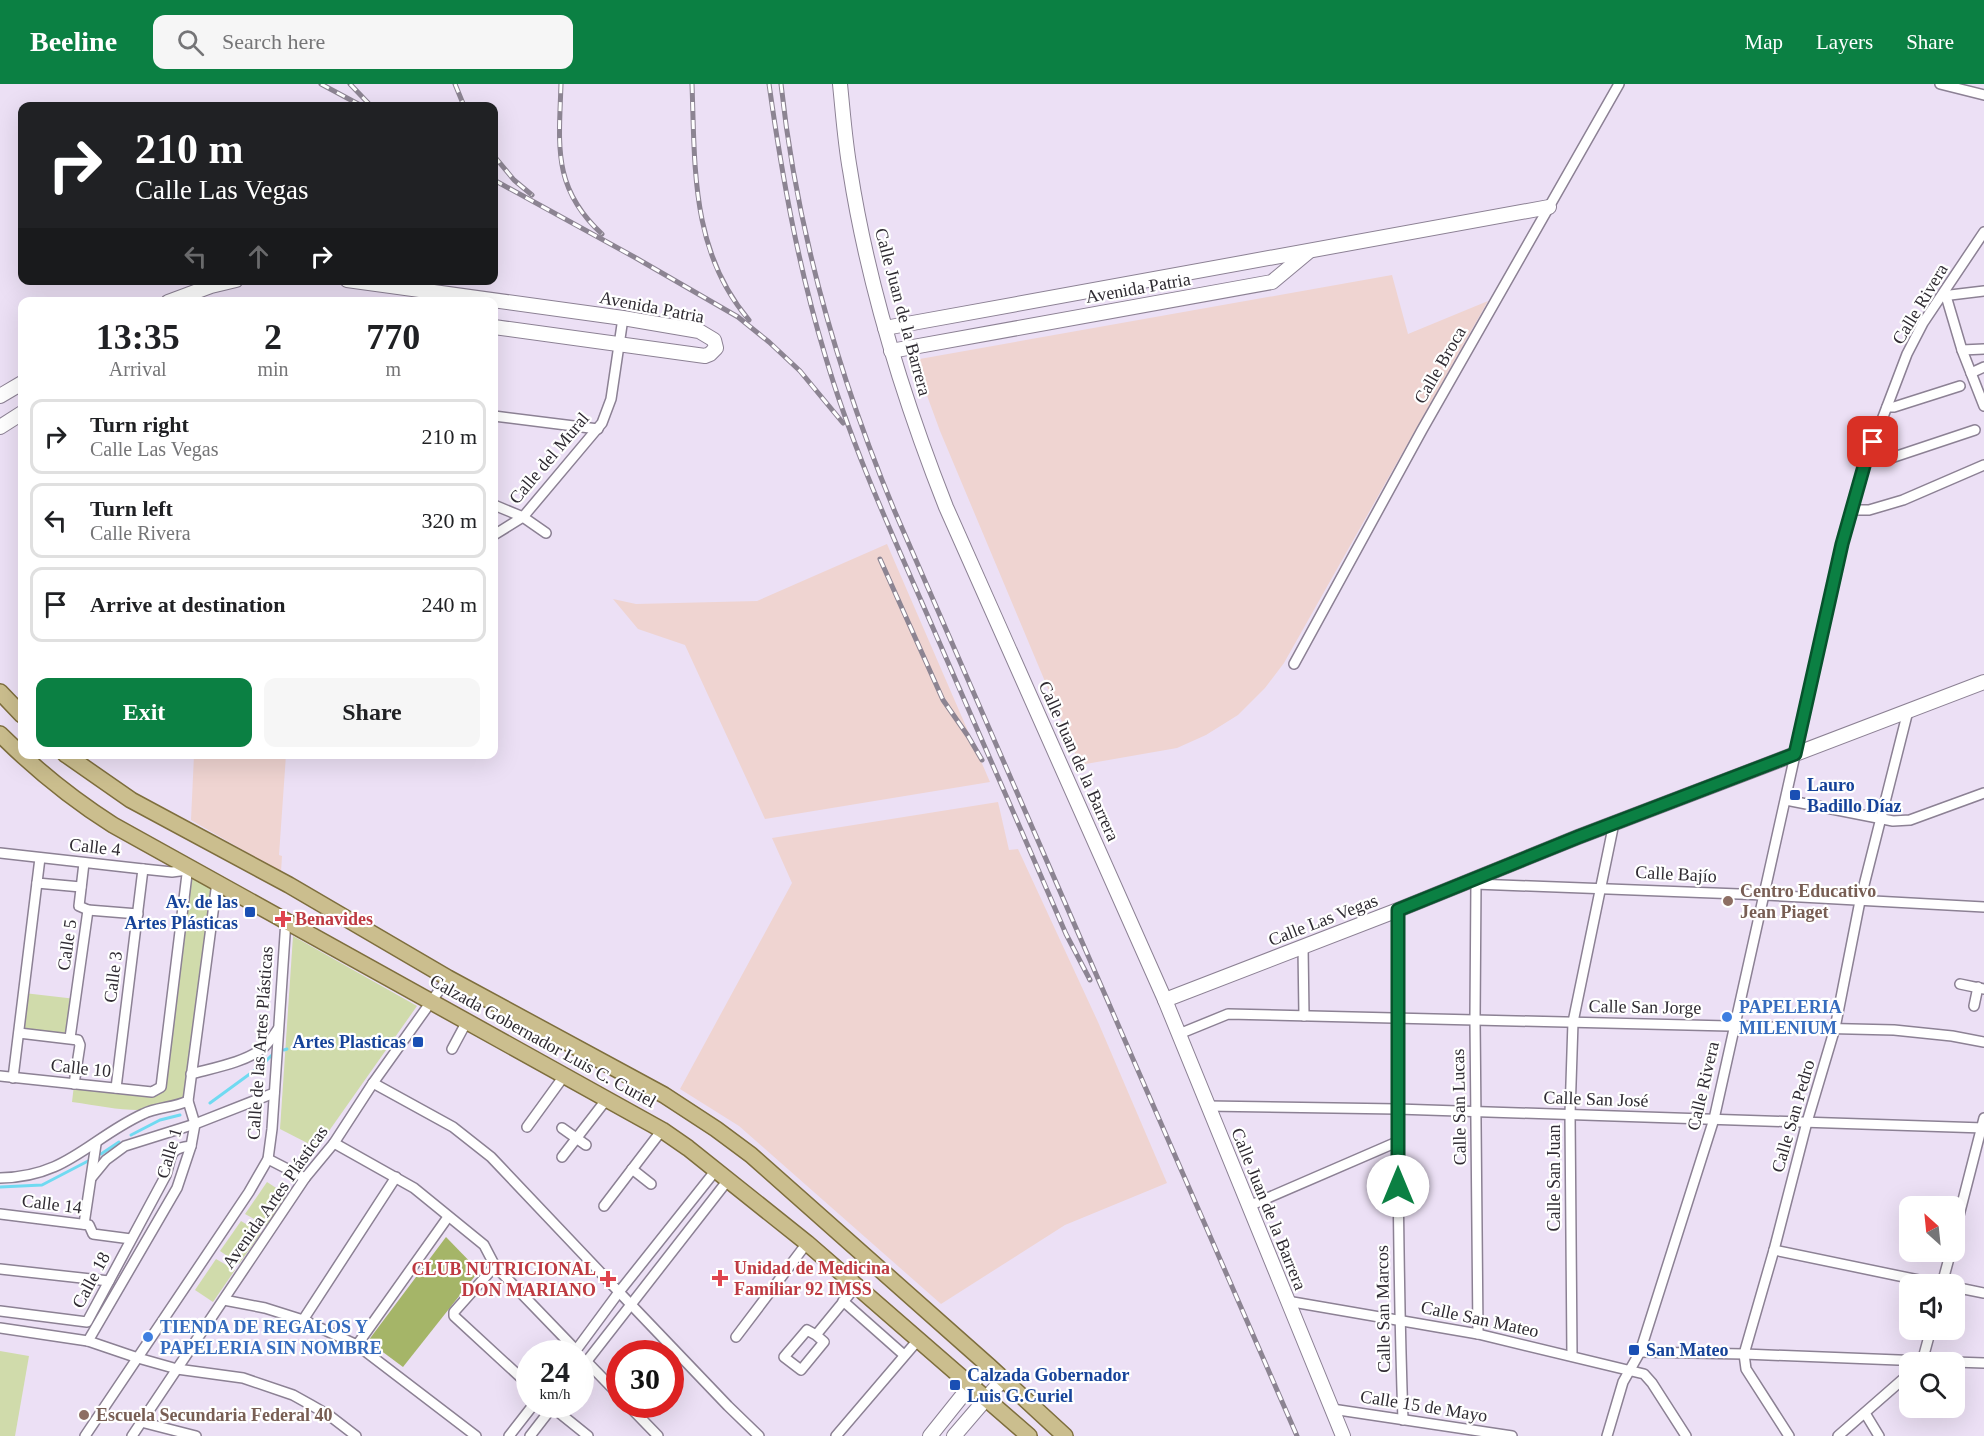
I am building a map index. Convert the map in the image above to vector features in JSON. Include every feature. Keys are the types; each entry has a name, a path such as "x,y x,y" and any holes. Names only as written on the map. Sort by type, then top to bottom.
{"main road":[{"path":"0,692 18,711"},
{"name":"Calzada Gobernador Luis C. Curiel","path":"0,734 18,752"},
{"name":"Calzada Gobernador Luis C. Curiel","path":"26,759 78,803 113,825 662,1130 807,1243 1029,1436"},
{"name":"Calzada Gobernador Luis C. Curiel","path":"72,759 131,800 289,885 448,978 663,1095 716,1129 751,1155 1065,1436"}],"street":[{"name":"Calle Juan de la Barrera","path":"840,84 850,170 868,262 891,351 920,438 946,507 1165,1000 1343,1436"},
{"name":"Calle Broca","path":"1294,664 1422,430 1619,84"},
{"path":"1940,84 1984,95"},
{"name":"Avenida Patria","path":"885,328 1549,207"},
{"name":"Calle Rivera","path":"1606,1436 1623,1382 1640,1352 1714,1119 1842,544 1866,459 1907,354 1923,323 1944,296 1984,232"},
{"name":"Avenida Patria","path":"891,351 1272,282 1310,251"},
{"path":"181,297 215,285"},
{"name":"Avenida Patria","path":"383,285 470,297"},
{"path":"1984,291 1944,296 1984,406"},
{"name":"Avenida Patria","path":"498,301 623,318 699,332 714,340 716,348 705,356 498,328"},
{"name":"Calle del Mural","path":"498,533 523,517 598,429 611,399 623,318"},
{"path":"1962,350 1984,349"},
{"path":"1971,372 1984,367"},
{"path":"0,396 18,385"},
{"path":"1887,407 1901,405 1960,386"},
{"path":"0,427 18,416"},
{"path":"498,416 598,429"},
{"path":"1866,459 1885,460 1975,430"},
{"path":"1852,507 1869,510 1903,500 1984,465"},
{"path":"498,507 523,517 546,533"},
{"name":"Calle Las Vegas","path":"1165,1000 1476,882 1614,823 1984,682"},
{"name":"Calle San Pedro","path":"1744,1354 1835,1028 1860,901 1908,711"},
{"path":"1786,800 1893,821 1910,820 1984,793"},
{"name":"Calle San Juan","path":"1572,1356 1570,1114 1573,1022 1614,823"},
{"name":"Calle 4","path":"0,853 172,872 187,868"},
{"path":"13,1078 40,858"},
{"name":"Calle 5","path":"74,1084 80,1045 74,1039 88,910 79,906 84,863"},
{"name":"Calle 10","path":"0,1076 152,1092 158,1090 162,1083 187,868"},
{"name":"Calle 3","path":"116,1088 143,869"},
{"name":"Calle 1","path":"88,1341 177,1188 191,1146 195,1124 188,1101 217,882"},
{"name":"Calle Bajío","path":"1476,882 1984,907"},
{"name":"Calle San Lucas","path":"1476,882 1474,1019 1478,1334"},
{"path":"37,883 81,887"},
{"path":"88,910 138,914"},
{"name":"Calle San Marcos","path":"1398,910 1397,1142 1402,1420"},
{"name":"Calle de las Artes Plásticas","path":"84,1436 249,1192 268,1159 286,920"},
{"path":"1303,947 1304,1016"},
{"name":"Avenida Artes Plásticas","path":"132,1436 305,1178 334,1143 373,1083 448,978"},
{"path":"1960,984 1981,988 1974,1006"},
{"name":"Calle San Jorge","path":"1179,1035 1228,1014 1894,1030 1984,1042"},
{"path":"452,1049 467,1021"},
{"path":"192,1074 231,1063 256,1052 267,1044 278,1029"},
{"path":"19,1032 74,1039"},
{"path":"527,1127 564,1076"},
{"path":"373,1083 453,1127 491,1157 759,1436"},
{"path":"92,1177 106,1160 125,1146 195,1124 274,1093"},
{"path":"562,1157 606,1100"},
{"path":"0,1179 46,1171 78,1155 143,1114 171,1108 188,1101"},
{"name":"Calle San José","path":"1208,1106 1397,1109 1807,1122 1983,1124"},
{"path":"1964,1196 1983,1124"},
{"path":"562,1128 586,1145"},
{"path":"604,1206 662,1130"},
{"path":"1249,1206 1397,1142"},
{"path":"334,1143 414,1188 484,1245 495,1266 564,1340"},
{"path":"84,1224 96,1144"},
{"name":"Calle 18","path":"0,1311 87,1322 166,1175 175,1149 191,1146"},
{"path":"268,1159 305,1178"},
{"path":"632,1169 651,1184"},
{"path":"584,1340 716,1170"},
{"path":"303,1320 396,1177"},
{"path":"594,1353 728,1180"},
{"name":"Calle 14","path":"0,1214 84,1224 89,1225 93,1234 131,1239"},
{"path":"357,1345 448,1217"},
{"path":"736,1337 807,1243"},
{"path":"1774,1250 1899,1276"},
{"path":"495,1266 454,1312 454,1316 516,1373"},
{"path":"0,1269 109,1281"},
{"path":"816,1335 857,1285"},
{"path":"1965,1289 1984,1293"},
{"path":"224,1300 265,1308 303,1320 357,1345 476,1436"},
{"path":"843,1301 904,1355"},
{"name":"Calle San Mateo","path":"1287,1301 1478,1334 1644,1374 1686,1436"},
{"path":"0,1328 88,1341 177,1369 243,1378 293,1395 330,1416 356,1436"},
{"path":"807,1330 816,1335 825,1342 801,1370 784,1357 807,1330"},
{"path":"836,1436 918,1340"},
{"path":"1640,1352 1899,1361"},
{"path":"1744,1354 1743,1361 1746,1369 1789,1436"},
{"path":"1965,1362 1984,1363"},
{"path":"930,1436 989,1366"},
{"path":"594,1369 606,1382"},
{"path":"954,1436 1003,1379"},
{"path":"1838,1436 1899,1383"},
{"name":"Calle 15 de Mayo","path":"1332,1409 1512,1436"},
{"path":"1865,1413 1879,1436"},
{"path":"509,1436 523,1418"},
{"path":"530,1436 544,1418"},
{"path":"567,1418 588,1436"},
{"path":"641,1418 658,1436"},
{"path":"141,1422 196,1436"}],"shaded area":[{"path":"1392,275 1408,334 1488,301 1284,663 1265,688 1238,715 1206,735 1177,748 1080,765 940,431 914,360"},
{"path":"887,544 990,782 765,819 685,645 638,629 613,599 636,604 757,601"},
{"path":"194,759 286,759 279,855 282,856 281,872 191,820"},
{"path":"998,802 1009,850 1018,849 1098,1022 1167,1183 1065,1225 941,1304 739,1126 680,1089 792,883 772,838"}],"green space":[{"path":"188,875 216,882 186,1101 157,1109 143,1110 116,1109 72,1102 74,1085 150,1095 162,1086"},
{"path":"293,936 417,1006 317,1148 280,1129"},
{"path":"24,993 76,999 70,1038 19,1033"},
{"path":"267,1182 287,1195 267,1226 245,1214"},
{"path":"241,1221 261,1233 239,1264 220,1251"},
{"path":"446,1237 479,1271 403,1367 368,1341"},
{"path":"216,1259 235,1270 213,1302 195,1290"},
{"path":"0,1351 29,1356 15,1436 0,1436"}],"waterway":[{"path":"210,1103 262,1065 274,1053"},
{"path":"131,1135 160,1120 180,1115"},
{"path":"101,1154 119,1142"},
{"path":"0,1187 42,1185 90,1160"}],"railway":[{"path":"321,84 355,102"},
{"path":"350,84 367,102"},
{"path":"455,84 462,102"},
{"path":"561,84 562,165 574,200 602,234"},
{"path":"692,84 696,178 706,238 716,266 730,294 749,320"},
{"path":"769,84 779,153 799,254 815,322 846,419 896,543 1066,934 1090,980"},
{"path":"781,84 788,139 809,248 838,355 874,460 1297,1436"},
{"path":"498,161 514,180 532,195"},
{"path":"498,182 738,317 800,371 843,423"},
{"path":"880,559 943,700 982,760"}],"place":[{"name":"Lauro Badillo Díaz","path":"1795,795"},
{"name":"Centro Educativo Jean Piaget","path":"1728,901"},
{"name":"Av. de las Artes Plásticas","path":"250,912"},
{"name":"Benavides","path":"283,919"},
{"name":"PAPELERIA MILENIUM","path":"1727,1017"},
{"name":"Artes Plasticas","path":"418,1042"},
{"name":"Unidad de Medicina Familiar 92 IMSS","path":"720,1278"},
{"name":"CLUB NUTRICIONAL DON MARIANO","path":"608,1279"},
{"name":"TIENDA DE REGALOS Y PAPELERIA SIN NOMBRE","path":"148,1337"},
{"name":"San Mateo","path":"1634,1350"},
{"name":"Calzada Gobernador Luis G.Curiel","path":"955,1385"},
{"name":"Escuela Secundaria Federal 40","path":"84,1415"}],"route":[{"path":"1398,1186 1398,910 1578,837 1795,754 1842,544 1873,442"}]}
